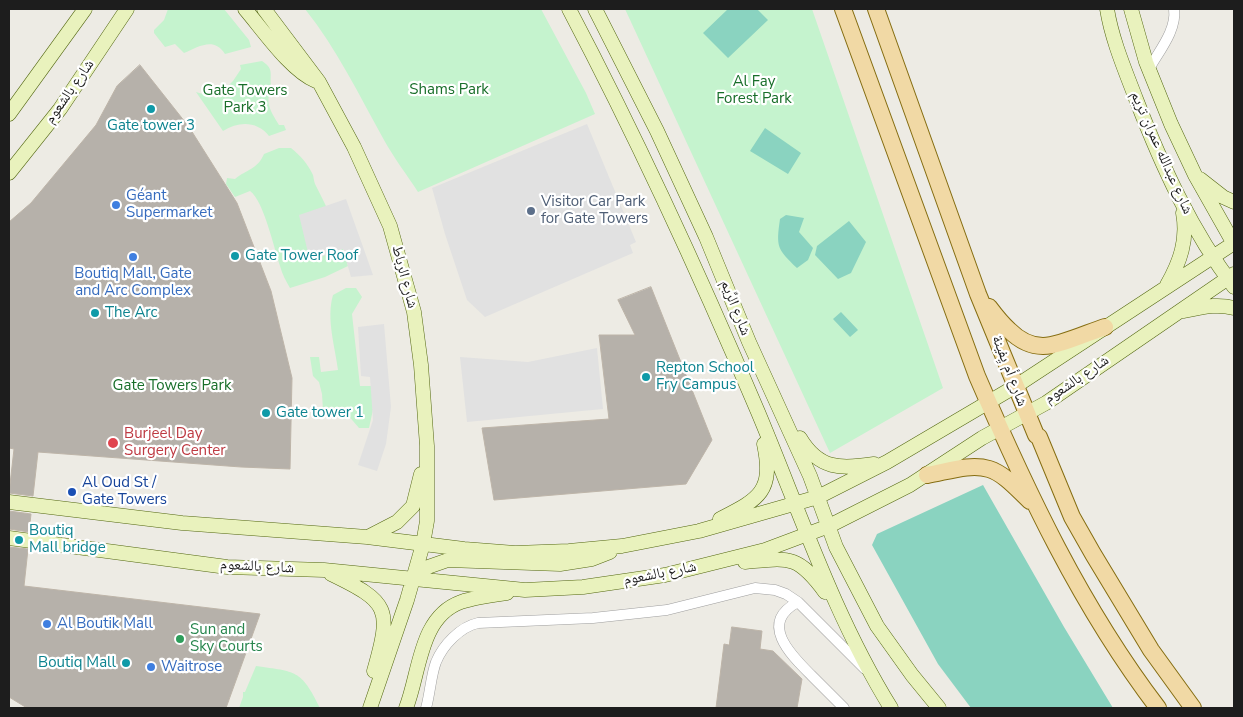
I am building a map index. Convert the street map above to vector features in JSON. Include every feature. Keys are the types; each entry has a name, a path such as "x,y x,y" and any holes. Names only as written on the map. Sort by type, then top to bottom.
{"main road":[{"path":"9,114 85,9"},
{"name":"شارع بالشعوم","path":"9,173 60,109 127,9"},
{"path":"245,9 296,68 306,76 319,82"},
{"name":"شارع الرباط","path":"264,9 319,82 369,178 396,246 414,312 421,365 427,446 426,520 423,544 391,650 370,708"},
{"name":"شارع الرِّيم","path":"569,9 616,99 664,202 758,412 806,534 844,620 869,673 891,708"},
{"name":"شارع أم يِفينة","path":"843,9 987,402 999,429 1036,506 1092,610 1158,708"},
{"name":"شارع أم يِفينة","path":"876,9 978,294 1026,414 1036,435 1039,436 1072,517 1092,554 1151,650 1193,708"},
{"name":"شارع عبدالله عمران تريم","path":"1107,9 1120,56 1146,124 1179,198 1212,257 1232,280"},
{"name":"شارع عبدالله عمران تريم","path":"1131,9 1149,68 1171,124 1195,175 1234,243"},
{"name":"شارع الرِّيم","path":"597,10 657,131 706,237 749,342 778,402 810,476 836,547 877,626 912,675 939,708"},
{"path":"1195,175 1223,197 1234,202"},
{"path":"1167,287 1177,268 1183,250 1184,215 1179,198"},
{"name":"شارع بالشعوم","path":"9,502 182,523 367,537 515,553 569,552 622,546 698,531 818,497 887,462 1016,386 1234,243"},
{"name":"شارع بالشعوم","path":"9,538 228,567 324,570 525,590 610,584 665,574 765,550 829,526 927,475 999,429 1046,403 1177,312 1232,280"},
{"path":"978,294 1008,330 1027,344 1043,346 1055,344 1105,327"},
{"path":"1177,312 1209,306 1234,308"},
{"path":"778,402 806,448 815,456 839,468 852,468 887,462"},
{"path":"698,531 749,504 763,487 767,477 768,463 758,412"},
{"path":"367,537 397,522 413,506 427,446"},
{"path":"927,475 977,467 990,469 1036,506"},
{"path":"412,578 425,568 448,560 560,564 592,559 622,546"},
{"path":"707,565 785,559 798,563 812,575 844,620"},
{"path":"324,570 376,599 383,614 385,624 383,636 364,708"},
{"path":"406,708 412,693 429,630 445,611 460,603 477,598 525,590"}],"street":[{"name":"شارع عبدالله عمران تريم","path":"1149,68 1172,27 1175,16 1174,9"},
{"path":"426,708 434,669 441,654 458,632 471,624 593,618 667,610 755,588 775,590 786,594 798,602 869,673"},
{"path":"798,602 789,606 781,616 779,631 783,644 791,655 844,708"},
{"path":"418,708 430,693"}],"green space":[{"name":"Gate Towers Park 3","path":"168,9 224,9 249,40 251,47 225,54 216,45 211,44 200,46 184,53 175,44 165,47 154,33 154,30 164,20"},
{"name":"Shams Park","path":"305,9 541,9 586,93 595,114 418,192 388,147 337,56"},
{"name":"Al Fay Forest Park","path":"625,9 812,9 943,388 830,453"},
{"path":"728,9 757,9 768,20 728,58 703,33"},
{"name":"Gate Towers Park 3","path":"262,61 270,70 272,90 268,99 270,108 279,125 284,125 286,130 269,136 259,127 241,124 223,131 196,92 216,98 233,81 241,69 240,65"},
{"path":"765,128 801,153 788,174 750,151"},
{"path":"279,148 291,148 304,160 311,171 315,185 338,235 348,266 325,277 290,288 282,272 268,226 255,196 250,191 235,197 226,184 227,178 235,179 255,166 264,154"},
{"path":"786,215 804,218 799,232 813,248 808,260 797,268 782,252 778,242 780,219"},
{"path":"849,221 866,242 851,273 838,279 815,255 817,246"},
{"path":"346,288 356,288 362,297 352,314 360,386 373,386 374,405 369,428 359,428 347,414 323,410 319,382 313,376 310,357 319,357 321,372 338,370 330,313 333,295"},
{"path":"841,312 858,330 850,337 833,319"},
{"path":"983,485 1064,627 1113,708 971,708 938,664 872,545 877,534"},
{"path":"256,666 296,675 308,686 320,708 239,708 243,692 245,692"}],"shaded area":[{"name":"Visitor Car Park for Gate Towers","path":"587,124 636,242 630,245 633,253 485,317 467,300 432,188"},
{"path":"346,199 373,275 351,277 343,249 310,261 299,215"},
{"path":"384,324 391,407 386,444 377,471 358,465 373,420 370,377 361,376 358,327"},
{"path":"597,348 603,409 467,422 460,357 528,362"}],"building":[{"name":"Boutiq Mall, Gate and Arc Complex","path":"140,65 189,127 237,203 271,291 292,378 290,469 38,452 33,496 9,493 14,449 9,448 9,222 31,203 96,125 117,86"},
{"name":"Repton School Fry Campus","path":"651,287 712,440 686,484 494,500 482,428 609,419 599,335 635,335 618,300"},
{"path":"9,511 31,514 29,532 9,529"},
{"name":"Boutiq Mall","path":"9,547 28,549 24,586 260,614 226,708 27,708 9,697"},
{"path":"732,627 762,631 760,649 773,651 802,679 797,708 716,708 724,644 729,645"}],"place":[{"name":"Gate tower 3","path":"151,109"},
{"name":"Géant Supermarket","path":"116,205"},
{"name":"Visitor Car Park for Gate Towers","path":"531,211"},
{"name":"Gate Tower Roof","path":"235,256"},
{"name":"Boutiq Mall, Gate and Arc Complex","path":"133,257"},
{"name":"The Arc","path":"95,313"},
{"name":"Repton School Fry Campus","path":"646,377"},
{"name":"Gate tower 1","path":"266,413"},
{"name":"Burjeel Day Surgery Center","path":"113,443"},
{"name":"Al Oud St / Gate Towers","path":"72,492"},
{"name":"Boutiq Mall bridge","path":"19,540"},
{"name":"Al Boutik Mall","path":"47,624"},
{"name":"Sun and Sky Courts","path":"180,639"},
{"name":"Boutiq Mall","path":"126,663"},
{"name":"Waitrose","path":"151,667"}],"park label":[{"name":"Gate Towers Park","path":"172,386"}]}
